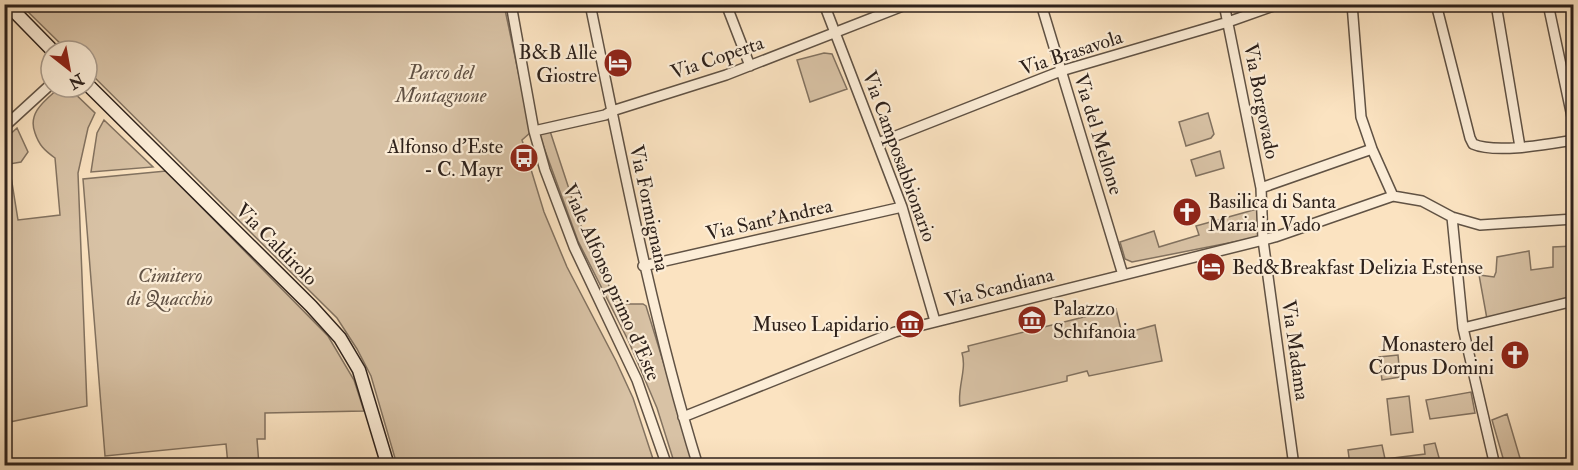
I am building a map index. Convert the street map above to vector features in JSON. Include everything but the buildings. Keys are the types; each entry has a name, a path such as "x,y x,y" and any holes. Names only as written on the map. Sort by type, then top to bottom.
{"main road":[{"path":"7,4 41,39"},
{"name":"Via Caldirolo","path":"99,96 319,314 340,338 358,370 388,465"}],"street":[{"name":"Viale Alfonso primo d'Este","path":"511,4 534,131 545,170 574,247 627,357 667,465"},
{"name":"Via Formignana","path":"590,4 644,266 683,417 698,465"},
{"path":"726,4 750,66"},
{"name":"Via Camposabbionario","path":"824,4 902,207 935,321"},
{"name":"Via Coperta","path":"534,131 605,115 750,66 908,4"},
{"name":"Via del Mellone","path":"1041,4 1123,275"},
{"name":"Via Borgovado","path":"1224,4 1261,188 1263,240"},
{"name":"Via Brasavola","path":"878,143 1061,71 1228,22 1279,4"},
{"path":"1352,4 1361,117 1372,149 1393,196 1422,201 1452,217 1480,225 1574,219"},
{"path":"1437,4 1473,144 1480,147 1520,147 1574,140"},
{"path":"1496,4 1520,147"},
{"path":"1548,4 1574,126"},
{"path":"4,127 39,95"},
{"path":"1261,188 1372,149"},
{"name":"Via Scandiana","path":"683,417 866,342 935,321 1263,240 1393,196"},
{"name":"Via Sant'Andrea","path":"644,266 902,207"},
{"path":"1452,217 1463,328 1495,465"},
{"name":"Via Madama","path":"1263,240 1294,465"},
{"path":"1463,328 1574,301"}],"green space":[{"name":"Parco del Montagnone","path":"21,5 504,5 531,132 522,140 544,212 567,267 633,398 655,465 397,465 371,376 337,318 99,82 99,39 56,39"},
{"path":"824,53 832,54 847,89 810,102 797,60"},
{"path":"47,99 80,99 95,113 88,128 78,173 87,406 5,423 5,139 17,128 28,152 21,162 9,164 18,220 60,215 55,158 40,144 33,126 36,113"},
{"path":"1208,113 1214,134 1211,138 1186,146 1179,122"},
{"path":"104,120 153,167 91,172 97,133"},
{"path":"550,131 576,215 610,288 625,304 646,306 695,465 675,465 657,408 629,342 578,241 539,134"},
{"path":"1220,151 1224,168 1196,176 1191,160"},
{"name":"Cimitero di Quacchio","path":"166,171 328,336 354,380 364,411 265,413 265,439 257,439 259,465 228,465 226,444 105,456 83,179"},
{"path":"1257,209 1259,237 1132,262 1125,259 1120,242 1154,231 1159,247 1199,235 1196,226"},
{"path":"1573,246 1573,297 1487,319 1479,275 1494,277 1497,257 1529,251 1531,270 1553,267 1553,247"},
{"path":"1116,309 1122,334 1155,325 1162,361 1089,376 1087,371 1067,376 1067,381 960,406 962,353 969,351 968,346"},
{"path":"1398,355 1400,377 1382,380 1379,357"},
{"path":"1471,392 1475,413 1430,419 1426,400"},
{"path":"1409,396 1413,432 1391,435 1387,399"},
{"path":"1507,414 1522,465 1505,465 1492,420"},
{"path":"1435,443 1441,465 1350,465 1348,450 1382,445 1385,459 1425,454 1424,445"}],"place":[{"name":"B&B Alle Giostre","path":"618,63"},
{"name":"Alfonso d'Este - C. Mayr","path":"524,158"},
{"name":"Basilica di Santa Maria in Vado","path":"1187,212"},
{"name":"Bed&Breakfast Delizia Estense","path":"1211,267"},
{"name":"Palazzo Schifanoia","path":"1032,320"},
{"name":"Museo Lapidario","path":"910,324"},
{"name":"Monastero del Corpus Domini","path":"1515,355"}]}
